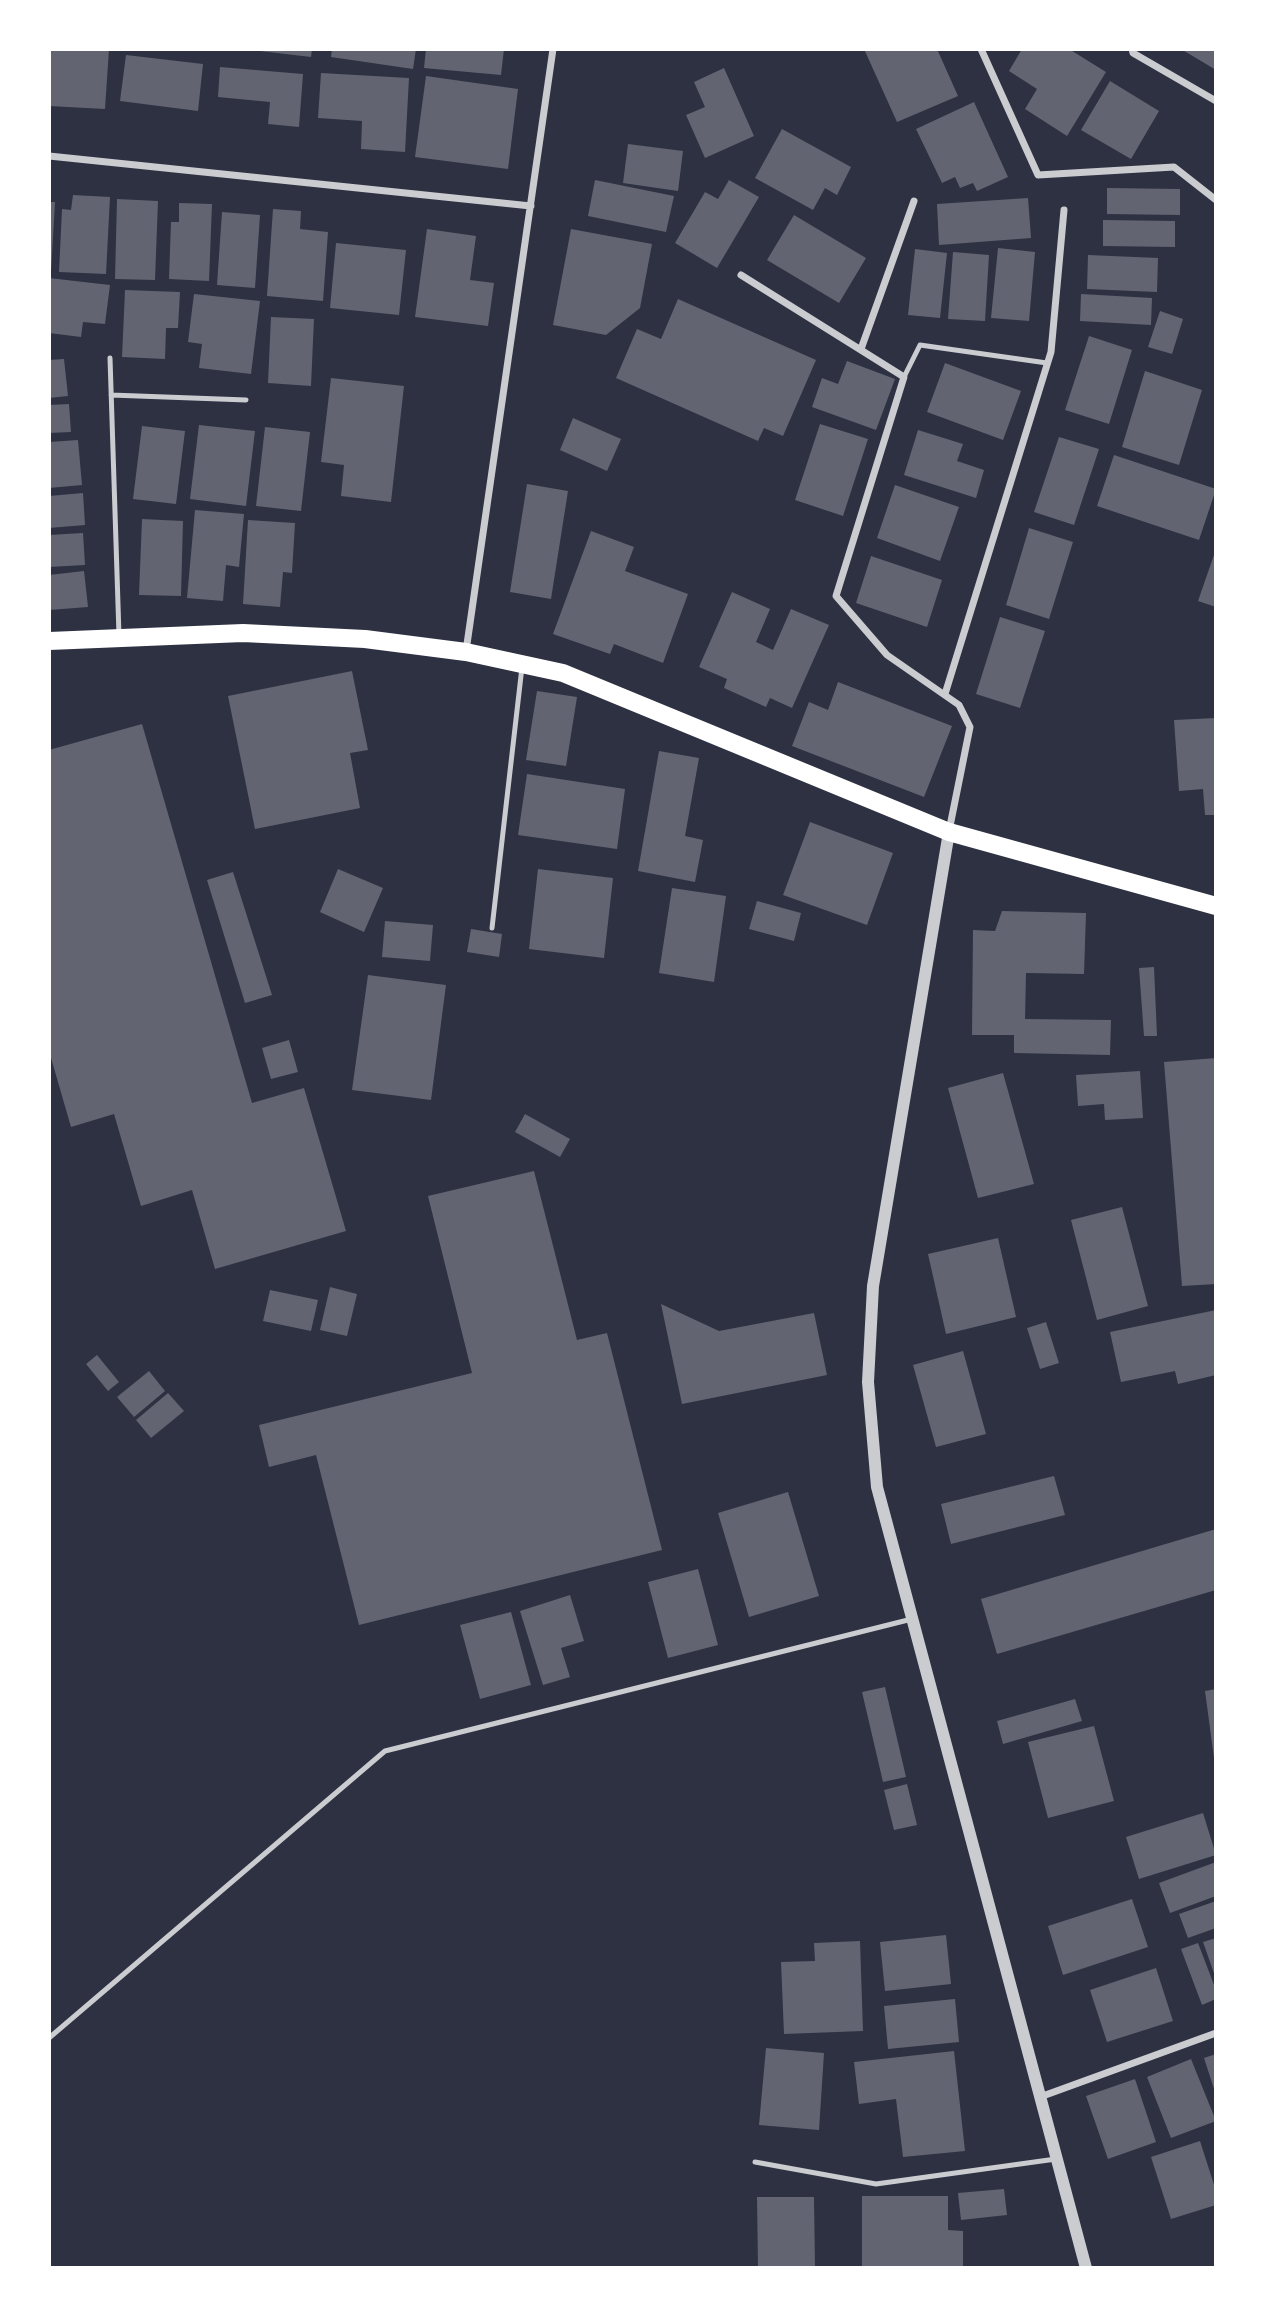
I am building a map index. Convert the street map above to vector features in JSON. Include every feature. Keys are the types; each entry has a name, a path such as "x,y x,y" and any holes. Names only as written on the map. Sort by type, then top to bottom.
{"main road":[{"path":"49,641 257,634 365,639 466,652 563,673 949,832 1216,906"}],"street":[{"path":"466,652 553,49"},
{"path":"981,49 1038,174 1174,167 1216,200"},
{"path":"1132,49 1133,53 1216,101"},
{"path":"49,156 531,206"},
{"path":"861,349 914,201"},
{"path":"945,694 1051,352 1064,210"},
{"path":"741,275 904,377 836,596 887,655 959,705 970,727 949,832 873,1286 868,1382 877,1487 1086,2268"},
{"path":"1040,2097 1216,2033"}],"lane":[{"path":"904,377 919,345 1047,363"},
{"path":"110,358 119,638"},
{"path":"111,395 246,401"},
{"path":"492,928 522,664"},
{"path":"49,2038 385,1751 912,1619"},
{"path":"755,2162 876,2184 1056,2160"}],"building":[{"path":"49,49 109,49 105,109 49,106"},
{"path":"260,49 312,49 311,57"},
{"path":"332,49 416,49 413,69 331,57"},
{"path":"426,49 504,49 501,75 424,68"},
{"path":"864,49 937,49 958,96 897,122"},
{"path":"1022,49 1069,49 1106,72 1067,136 1025,109 1037,89 1009,71"},
{"path":"1181,49 1216,49 1216,70"},
{"path":"126,55 203,64 198,111 120,101"},
{"path":"220,67 303,74 299,127 268,124 270,102 218,97"},
{"path":"724,68 754,136 705,158 686,115 705,107 694,82"},
{"path":"321,73 409,78 405,152 361,149 362,121 318,118"},
{"path":"426,76 518,89 508,169 415,157"},
{"path":"1110,81 1159,111 1131,159 1081,130"},
{"path":"974,102 1008,177 977,191 973,183 960,188 955,177 942,183 916,129"},
{"path":"782,129 851,167 837,195 825,188 813,210 755,178"},
{"path":"628,144 683,151 678,191 623,183"},
{"path":"595,180 674,196 666,232 588,216"},
{"path":"729,180 759,197 717,268 675,243 705,192 718,199"},
{"path":"1107,188 1180,189 1180,215 1107,214"},
{"path":"73,195 110,197 106,274 59,272 62,209 71,210"},
{"path":"1028,198 1031,238 939,245 937,204"},
{"path":"117,199 158,201 155,280 115,279"},
{"path":"49,202 55,202 51,272 49,272"},
{"path":"179,203 212,204 209,281 169,279 171,222 179,222"},
{"path":"273,209 301,211 300,229 328,232 323,301 267,296"},
{"path":"222,212 260,215 255,288 217,285"},
{"path":"794,215 866,258 839,303 767,260"},
{"path":"1103,220 1175,221 1175,247 1103,246"},
{"path":"427,229 476,236 470,280 494,283 488,326 415,317"},
{"path":"571,229 652,244 640,308 606,335 553,325"},
{"path":"336,243 406,250 399,315 330,308"},
{"path":"998,248 1035,252 1029,321 991,318"},
{"path":"915,249 947,253 940,318 908,315"},
{"path":"953,252 989,255 985,321 948,319"},
{"path":"1088,255 1158,258 1157,292 1087,289"},
{"path":"49,278 110,285 105,324 83,322 81,337 49,333"},
{"path":"125,290 180,292 178,328 166,328 165,359 122,357"},
{"path":"194,294 260,301 251,374 199,368 202,344 188,342"},
{"path":"1081,294 1152,298 1151,325 1080,321"},
{"path":"678,299 816,360 783,436 764,428 758,441 616,378 637,329 661,339"},
{"path":"1160,311 1183,319 1172,354 1148,347"},
{"path":"271,317 314,319 311,386 268,383"},
{"path":"1089,336 1132,350 1109,424 1065,410"},
{"path":"64,359 68,396 49,398 49,360"},
{"path":"847,361 895,379 876,430 812,407 822,378 838,384"},
{"path":"945,363 1021,391 1003,440 927,412"},
{"path":"1145,371 1202,390 1179,465 1122,447"},
{"path":"331,378 404,386 391,502 341,496 344,465 321,462"},
{"path":"69,404 71,432 49,433 49,405"},
{"path":"573,418 621,439 607,471 560,450"},
{"path":"820,424 868,439 843,516 795,500"},
{"path":"199,425 255,431 246,506 190,499"},
{"path":"142,426 185,431 176,504 133,499"},
{"path":"265,427 310,432 301,511 256,506"},
{"path":"918,430 963,444 957,461 984,470 976,498 904,475"},
{"path":"1059,437 1099,449 1074,525 1034,512"},
{"path":"78,440 82,485 49,488 49,442"},
{"path":"1114,455 1216,489 1199,540 1097,506"},
{"path":"527,484 568,491 551,599 510,592"},
{"path":"895,485 959,507 940,561 877,538"},
{"path":"83,493 85,525 49,528 49,496"},
{"path":"195,510 244,514 239,567 226,565 223,601 187,598"},
{"path":"142,519 183,521 181,596 139,595"},
{"path":"248,520 295,523 292,573 283,572 280,607 243,604"},
{"path":"1029,528 1073,542 1049,619 1006,605"},
{"path":"591,531 634,547 625,571 688,594 663,663 614,644 610,654 553,634"},
{"path":"83,533 85,565 49,567 49,535"},
{"path":"1216,549 1216,607 1198,601"},
{"path":"871,556 942,580 927,627 856,603"},
{"path":"84,571 88,607 49,610 49,575"},
{"path":"732,592 770,609 756,642 773,650 791,609 829,625 792,708 770,698 766,707 724,688 727,679 699,667"},
{"path":"1000,617 1045,631 1020,708 976,694"},
{"path":"352,671 368,750 350,753 360,808 255,829 228,696"},
{"path":"838,682 952,726 924,797 792,746 809,702 828,710"},
{"path":"537,691 577,697 566,766 526,760"},
{"path":"1216,718 1216,815 1205,815 1203,789 1179,791 1174,720"},
{"path":"142,724 252,1103 304,1088 346,1231 215,1269 192,1190 141,1206 114,1114 71,1127 49,1051 49,750"},
{"path":"659,751 699,758 685,836 703,840 695,882 638,871"},
{"path":"527,774 625,789 617,849 518,835"},
{"path":"810,822 893,853 867,925 783,895"},
{"path":"338,869 383,888 364,932 320,912"},
{"path":"538,869 613,878 604,958 529,949"},
{"path":"233,872 272,995 245,1003 207,880"},
{"path":"672,888 726,896 714,982 659,973"},
{"path":"757,901 801,913 794,941 749,929"},
{"path":"1002,911 1086,913 1084,974 1026,973 1025,1019 1111,1020 1110,1055 1014,1053 1014,1035 972,1035 973,930 995,931"},
{"path":"385,921 433,925 430,961 382,957"},
{"path":"471,929 502,934 499,957 467,952"},
{"path":"1154,967 1157,1036 1144,1036 1139,968"},
{"path":"368,975 446,985 431,1100 352,1090"},
{"path":"289,1040 298,1072 271,1079 262,1048"},
{"path":"1216,1058 1216,1284 1182,1286 1164,1062"},
{"path":"1140,1071 1143,1118 1105,1120 1104,1104 1078,1106 1076,1075"},
{"path":"1003,1073 1034,1184 978,1198 948,1088"},
{"path":"525,1114 570,1139 560,1157 515,1132"},
{"path":"534,1171 577,1340 607,1333 662,1550 359,1625 316,1455 269,1467 259,1425 472,1373 428,1196"},
{"path":"1122,1207 1148,1306 1097,1320 1071,1220"},
{"path":"998,1238 1016,1317 946,1334 928,1254"},
{"path":"330,1287 357,1294 347,1336 320,1330"},
{"path":"270,1290 318,1300 311,1331 263,1321"},
{"path":"661,1304 719,1331 814,1313 827,1375 682,1404"},
{"path":"1216,1310 1216,1375 1178,1384 1175,1371 1121,1382 1110,1332"},
{"path":"1046,1322 1059,1363 1040,1369 1027,1328"},
{"path":"963,1351 986,1434 936,1447 913,1365"},
{"path":"97,1355 119,1382 108,1391 86,1364"},
{"path":"149,1371 165,1391 134,1417 117,1397"},
{"path":"168,1393 184,1411 151,1438 136,1420"},
{"path":"1054,1476 1065,1515 951,1544 941,1504"},
{"path":"788,1492 819,1596 749,1617 718,1513"},
{"path":"1216,1529 1216,1590 997,1654 981,1599"},
{"path":"698,1569 718,1645 668,1658 648,1582"},
{"path":"570,1595 584,1641 561,1648 570,1677 543,1685 520,1611"},
{"path":"511,1612 531,1685 480,1699 460,1625"},
{"path":"885,1687 906,1777 883,1782 862,1692"},
{"path":"1216,1689 1216,1757 1214,1758 1205,1691"},
{"path":"1075,1699 1082,1721 1003,1744 997,1721"},
{"path":"1094,1726 1114,1801 1048,1818 1028,1742"},
{"path":"907,1784 917,1825 894,1830 884,1790"},
{"path":"1203,1813 1216,1855 1139,1879 1126,1837"},
{"path":"1216,1862 1216,1896 1170,1913 1159,1883"},
{"path":"1132,1899 1148,1947 1063,1975 1048,1926"},
{"path":"1216,1901 1216,1928 1188,1938 1179,1914"},
{"path":"946,1935 951,1984 885,1991 880,1942"},
{"path":"1216,1938 1216,1979 1203,1942"},
{"path":"860,1941 863,2031 784,2034 781,1962 815,1961 814,1943"},
{"path":"1198,1943 1216,1990 1216,1999 1202,2005 1181,1949"},
{"path":"1156,1968 1173,2021 1107,2042 1090,1990"},
{"path":"955,1999 959,2042 888,2049 884,2006"},
{"path":"766,2048 824,2053 819,2130 759,2125"},
{"path":"954,2051 965,2151 903,2157 896,2099 859,2104 854,2062"},
{"path":"1216,2054 1216,2092 1215,2092 1204,2058"},
{"path":"1191,2059 1216,2121 1171,2138 1147,2077"},
{"path":"1135,2079 1156,2142 1108,2159 1086,2096"},
{"path":"1200,2141 1216,2191 1216,2205 1171,2219 1151,2157"},
{"path":"1004,2189 1007,2215 961,2220 958,2193"},
{"path":"862,2196 948,2196 948,2230 963,2231 963,2268 862,2268"},
{"path":"757,2197 814,2197 815,2268 758,2268"}]}
